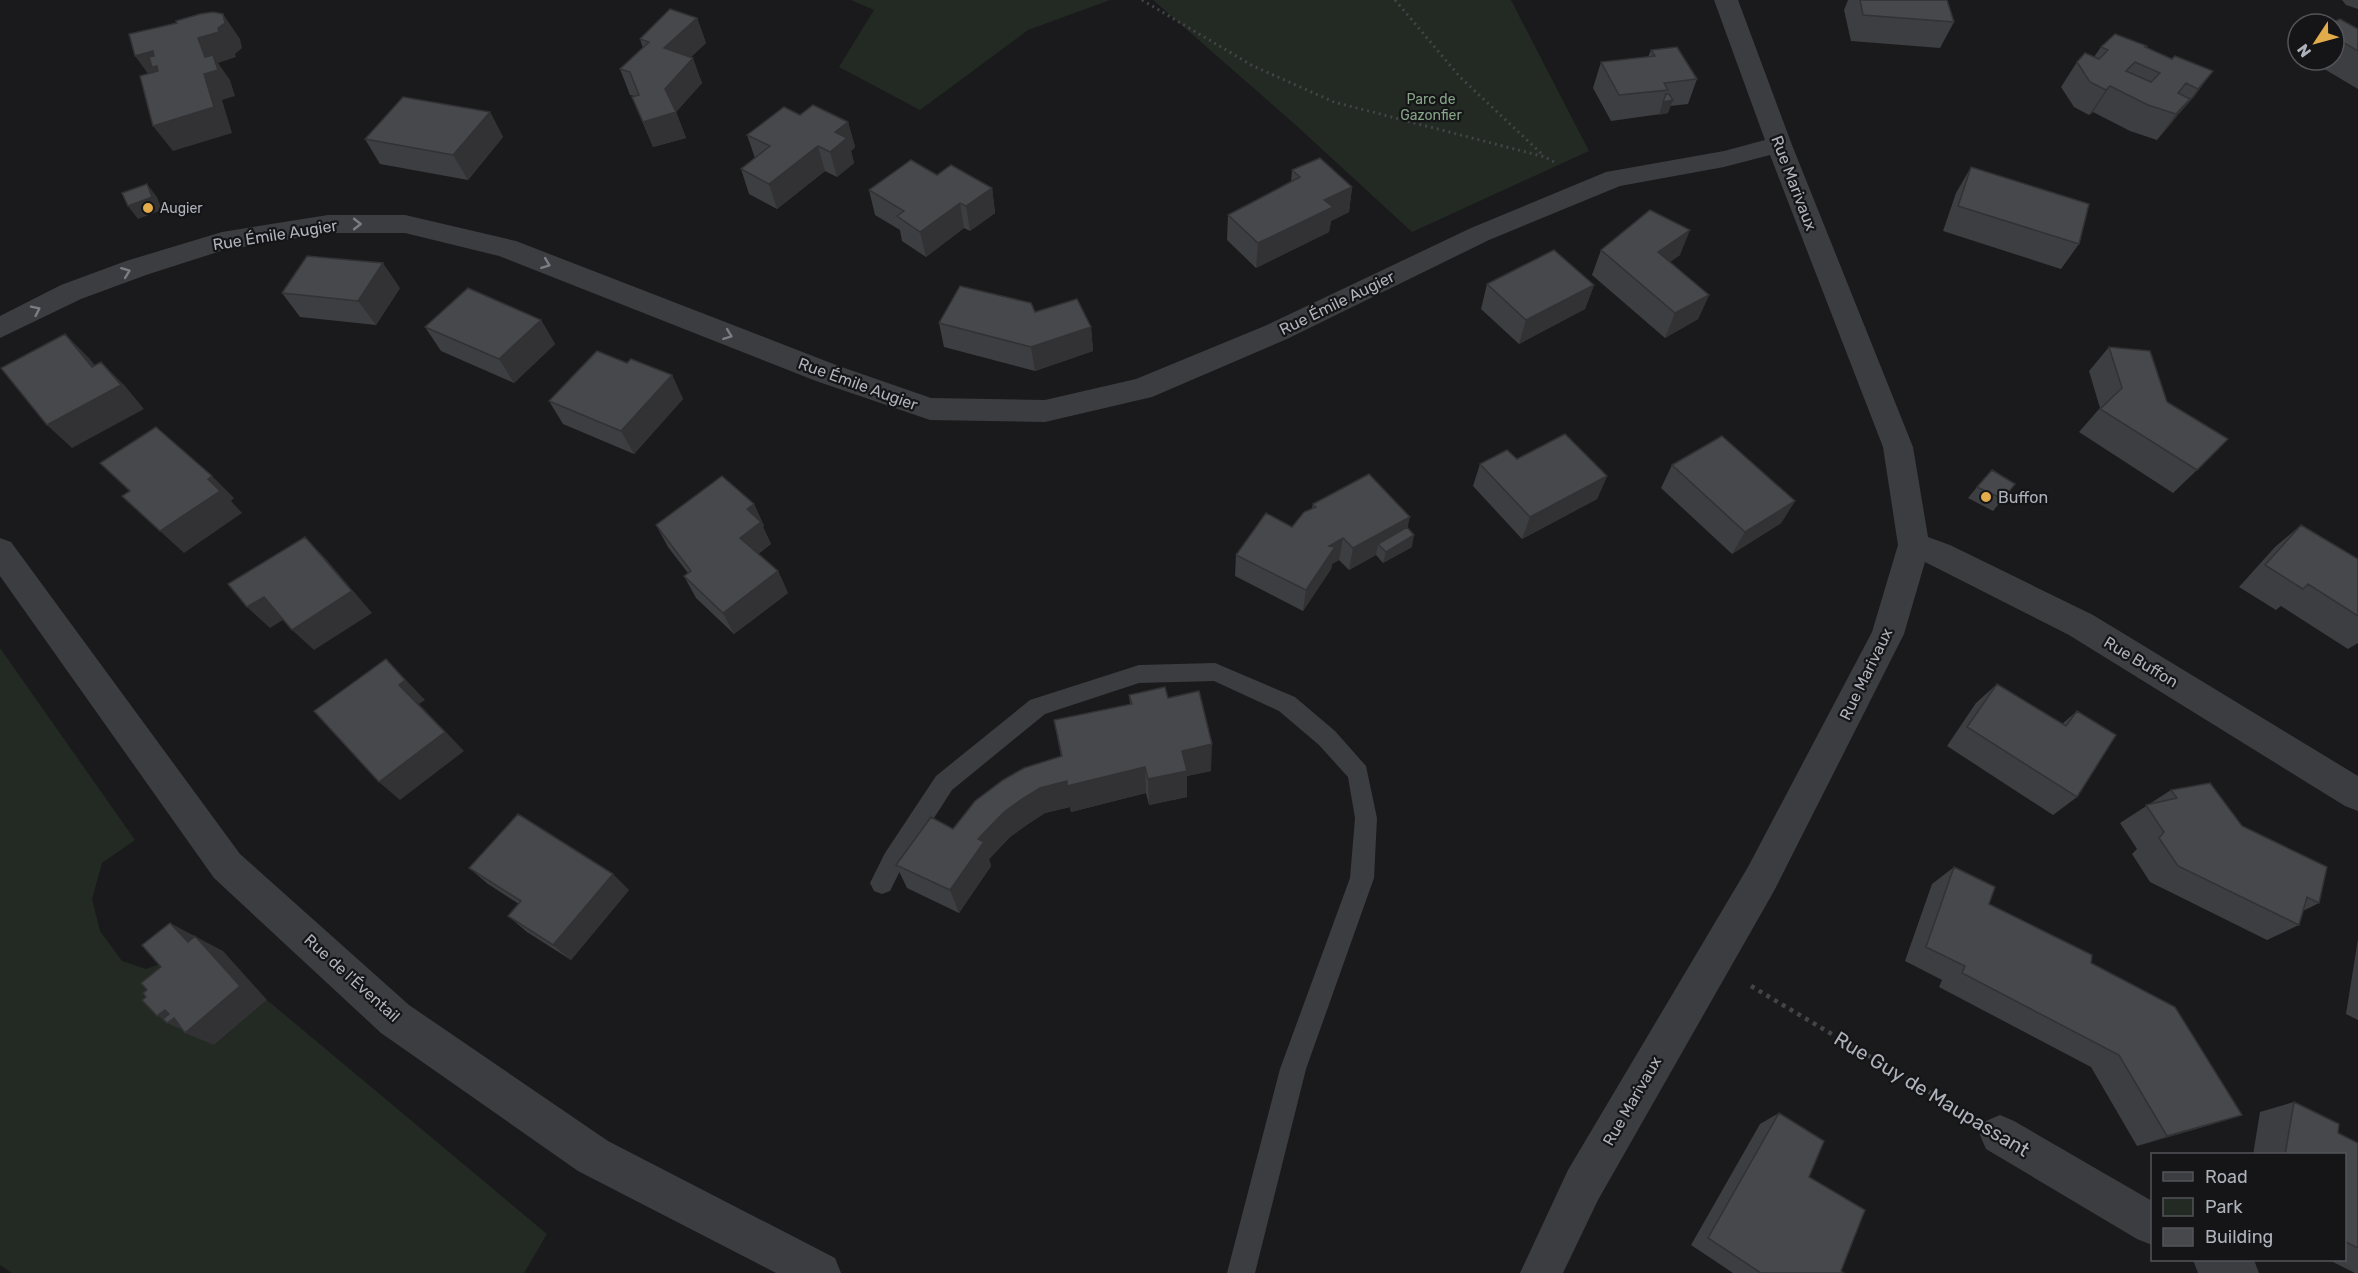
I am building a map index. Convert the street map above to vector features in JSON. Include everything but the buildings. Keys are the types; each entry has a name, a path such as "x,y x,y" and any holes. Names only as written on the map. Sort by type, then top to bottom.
{"street":[{"name":"Rue Marivaux","path":"1541,1273 1583,1185 1761,879 1888,634 1914,545 1898,447 1779,145 1726,0"},
{"name":"Rue Émile Augier","path":"0,328 71,292 136,268 222,241 328,224 405,224 506,248 826,374 930,409 1045,411 1142,389 1277,332 1480,234 1616,178 1724,159 1779,145"},
{"name":"Rue Buffon","path":"1914,545 1940,554 2080,625 2358,795"},
{"name":"Rue de l'Éventail","path":"0,551 227,866 395,1019 593,1156 820,1273"},
{"name":"Rue Guy de Maupassant","path":"2000,1135 2151,1223"},
{"path":"2216,1261 2238,1273"}],"lane":[{"path":"882,884 899,851 945,783 1038,707 1139,674 1215,672 1287,704 1327,738 1358,773 1366,818 1362,878 1293,1069 1241,1273"}],"path":[{"path":"1142,0 1253,66 1334,102 1545,157"},
{"path":"1395,0 1460,77 1545,157 1597,186"},
{"name":"Rue Guy de Maupassant","path":"1713,963 2000,1135"}],"green space":[{"path":"851,0 1110,0 1028,30 920,110 839,67 874,10"},
{"name":"Parc de Gazonfier","path":"1153,0 1511,0 1589,151 1412,232 1299,128"},
{"path":"0,648 135,840 102,863 92,899 100,931 122,961 146,969 172,960 214,1045 267,1000 547,1234 524,1273 12,1273 0,1265"}],"place":[{"name":"Augier","path":"148,208"},
{"name":"Buffon","path":"1986,497"}]}
